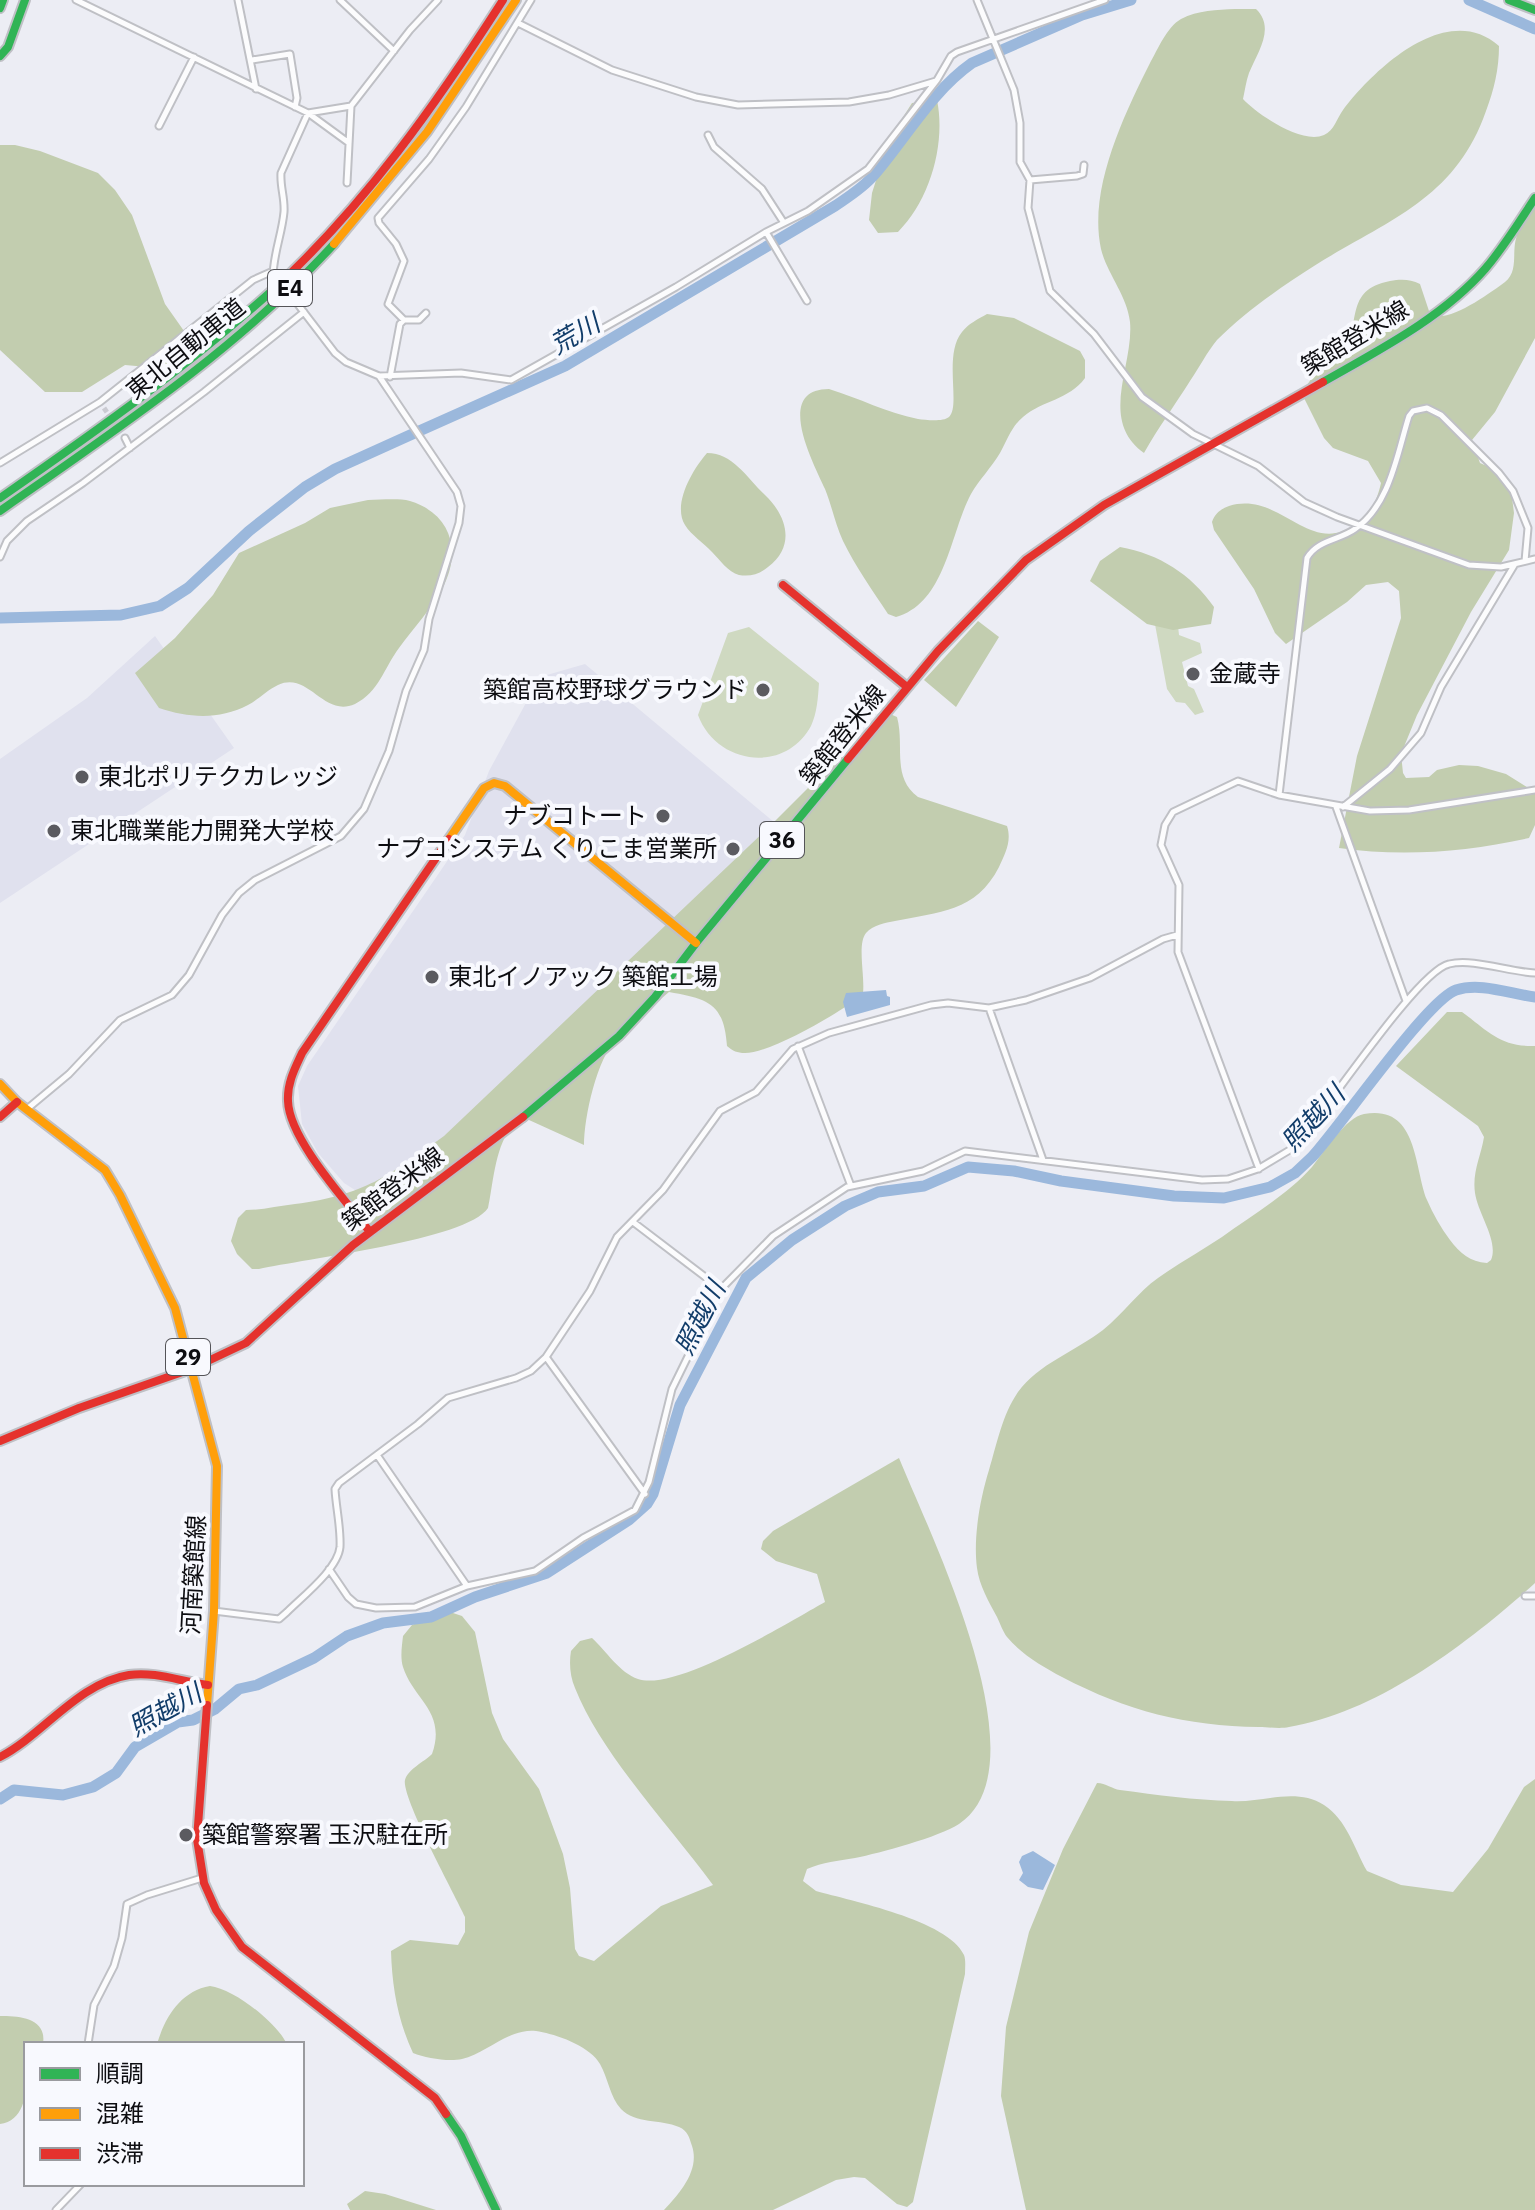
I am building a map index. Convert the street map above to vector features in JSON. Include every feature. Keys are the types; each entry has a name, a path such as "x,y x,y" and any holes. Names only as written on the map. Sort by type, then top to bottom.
{"main road":[{"path":"0,8 3,0"},
{"path":"0,56 8,47 25,0"},
{"name":"東北自動車道","path":"0,498 150,393 232,327 289,274 378,179 415,132 503,0"},
{"name":"東北自動車道","path":"0,511 157,400 250,325 298,281 342,236 424,138 462,86 516,0"},
{"path":"1509,0 1535,10"},
{"name":"築館登米線","path":"0,1441 79,1408 191,1369 246,1343 319,1273 591,1063 655,997 907,687 983,602 1026,560 1104,505 1378,351 1434,314 1484,270 1535,198"},
{"path":"783,585 907,687"},
{"path":"370,1232 297,1138 287,1105 288,1087 293,1068 302,1053 484,788 494,783 505,786 696,943"},
{"name":"河南築館線","path":"0,1084 17,1102 105,1170 113,1182 175,1308 217,1466 214,1611 197,1839 202,1878 215,1911 242,1947 435,2098 461,2136 496,2210"},
{"path":"0,1117 17,1102"},
{"path":"0,1757 30,1742 75,1703 119,1678 139,1675 208,1690"}],"street":[{"path":"76,0 308,113 349,143"},
{"path":"238,0 256,89"},
{"path":"340,0 394,51"},
{"path":"347,183 351,106 438,0"},
{"path":"426,313 419,320 404,320 388,304 404,261 378,218 445,138 531,0"},
{"path":"977,0 1018,105 1020,162 1030,180 1028,208 1050,291 1094,334 1142,397 1168,418 1258,466 1304,502 1359,526 1469,565 1491,567 1535,559"},
{"path":"380,378 461,373 511,380 817,206 868,169 937,80 944,65 957,52 996,43 1105,0"},
{"path":"518,23 612,70 696,97 738,105 849,102 889,95 937,80"},
{"path":"252,60 290,54 297,98 295,107"},
{"path":"159,126 194,57"},
{"path":"308,113 351,106"},
{"path":"0,463 102,405 253,280 273,274 284,213 281,173 308,113"},
{"path":"708,135 714,147 762,189 784,223"},
{"path":"1030,180 1077,176 1083,174 1084,165"},
{"path":"767,234 807,301"},
{"path":"27,1109 69,1074 120,1020 172,995 189,975 222,915 239,893 255,880 341,836 364,809 389,751 406,691 424,650 429,619 459,523 461,506 457,492 380,378 344,360 290,294"},
{"path":"0,557 7,541 27,521 130,448 304,312"},
{"path":"390,377 400,324 404,320"},
{"path":"1279,795 1307,558 1315,548 1359,526 1374,510 1384,494 1413,411 1432,409 1499,473 1513,491 1528,528 1525,561"},
{"path":"125,438 130,448"},
{"path":"1339,807 1390,769 1421,733 1441,687 1515,564"},
{"path":"1259,1169 1178,952 1179,885 1161,845 1169,816 1234,782 1339,807 1392,812 1535,790"},
{"path":"1339,807 1406,1002"},
{"path":"214,1611 279,1619 329,1569 340,1547 335,1489 357,1467 418,1424 448,1398 516,1378 531,1371 546,1357 590,1291 617,1237 663,1190 701,1133 720,1111 756,1092 793,1049 829,1033 931,1005 948,1003 989,1008 1026,1000 1090,978 1163,939 1177,935"},
{"path":"329,1569 356,1604 376,1608 415,1607 467,1586 535,1571 583,1538 635,1510 645,1494 672,1389 721,1289 773,1236 851,1186 923,1171 965,1151 1202,1180 1228,1179 1278,1159 1305,1134 1406,1002 1435,971 1453,963 1535,973"},
{"path":"989,1008 1043,1160"},
{"path":"798,1046 851,1186"},
{"path":"633,1222 721,1289"},
{"path":"546,1357 645,1494"},
{"path":"377,1455 467,1586"},
{"path":"1525,1596 1535,1596"},
{"path":"88,2042 94,2005 114,1966 127,1904 202,1878"},
{"path":"56,2210 79,2186"}],"shaded area":[{"name":"東北職業能力開発大学校","path":"155,636 234,748 0,903 0,759 87,698"},
{"path":"585,664 781,828 383,1208 344,1183 318,1153 302,1124 298,1086 307,1066 465,835 489,771 540,677"}],"green space":[{"path":"1256,9 1262,16 1265,32 1249,73 1243,99 1269,120 1304,136 1315,137 1327,133 1373,76 1413,45 1435,35 1457,31 1479,34 1499,46 1496,79 1473,141 1437,187 1416,205 1289,282 1228,330 1210,350 1144,453 1130,440 1120,409 1130,322 1101,249 1098,226 1104,177 1130,106 1171,27 1194,14"},
{"path":"937,100 937,153 927,188 898,232 878,233 869,220 872,193 885,152 912,103"},
{"path":"0,145 40,151 98,173 115,190 132,215 165,304 184,331 186,350 182,364 169,369 125,365 82,392 45,392 0,350"},
{"path":"1535,206 1535,338 1495,412 1472,440 1480,463 1498,471 1510,482 1514,513 1509,550 1471,612 1417,715 1401,754 1406,778 1429,777 1437,770 1459,765 1478,766 1506,774 1535,792 1535,825 1529,838 1458,850 1387,852 1339,848 1357,756 1401,618 1399,591 1388,582 1366,585 1347,602 1286,644 1275,633 1254,589 1214,530 1212,522 1223,508 1247,504 1264,507 1324,533 1339,532 1366,515 1381,483 1368,461 1333,448 1324,438 1304,398 1308,383 1343,353 1349,342 1359,300 1375,286 1402,280 1420,284 1430,314 1437,316 1457,312 1505,282 1514,266 1518,233"},
{"path":"987,314 1014,318 1080,351 1085,360 1085,378 1071,391 1031,411 1015,425 971,494 936,582 913,609 896,617 888,614 840,535 802,430 800,414 803,401 812,392 829,389 918,419 946,419 952,411 956,342 967,327"},
{"path":"707,453 724,457 739,468 773,503 783,521 785,541 782,550 777,559 758,573 743,576 731,571 685,525 681,507 686,487"},
{"path":"368,500 405,500 424,507 444,525 452,548 448,575 442,589 370,693 355,704 344,707 289,682 278,685 248,705 226,713 193,715 159,708 135,673 175,638 213,595 239,553 330,508"},
{"path":"1120,547 1161,560 1184,575 1214,607 1211,624 1173,630 1147,624 1090,581 1100,561"},
{"path":"1154,619 1178,626 1179,635 1200,643 1202,653 1182,662 1188,686 1194,689 1204,712 1195,715 1185,703 1176,702 1167,689"},
{"path":"978,621 999,637 956,707 924,680"},
{"name":"築館高校野球グラウンド","path":"749,627 819,683 811,726 799,742 784,752 768,757 735,753 719,744 707,732 698,715 728,633"},
{"path":"890,714 897,717 900,760 904,780 910,789 918,797 1007,826 1008,842 990,882 968,901 941,912 879,925 866,933 862,952 863,993 855,1000 818,1024 785,1040 742,1053 727,1046 722,1020 712,1006 694,997 669,992 617,1038 603,1059 586,1119 584,1145 529,1120 518,1123 510,1130 498,1154 488,1208 474,1219 418,1239 259,1269 252,1269 237,1254 231,1241 238,1218 246,1210 319,1200 358,1189 391,1173 444,1136 770,826 868,728 881,716"},
{"path":"1447,1012 1462,1012 1503,1041 1535,1046 1535,1583 1482,1628 1421,1672 1355,1707 1289,1727 1207,1724 1158,1714 1086,1689 1040,1664 1006,1635 982,1587 976,1556 980,1506 1000,1430 1018,1392 1036,1373 1103,1330 1158,1278 1280,1196 1312,1167 1350,1121 1364,1114 1382,1113 1404,1128 1416,1156 1427,1200 1443,1231 1466,1256 1487,1263 1491,1260 1492,1244 1474,1185 1484,1137 1478,1126 1396,1066"},
{"path":"899,1458 954,1590 986,1702 990,1752 983,1795 959,1824 950,1829 866,1856 807,1869 803,1881 816,1891 919,1922 954,1943 964,1955 965,1974 913,2202 907,2207 897,2204 865,2178 854,2177 836,2180 773,2210 664,2210 682,2189 691,2172 694,2155 688,2135 679,2127 627,2114 614,2099 600,2064 581,2046 553,2035 526,2031 462,2059 437,2059 413,2053 397,2004 391,1951 410,1940 458,1945 465,1932 465,1917 406,1790 407,1776 432,1754 435,1727 432,1716 403,1667 403,1636 412,1625 447,1611 462,1616 475,1632 492,1713 503,1739 539,1789 563,1854 570,1888 575,1949 579,1956 594,1961 661,1906 713,1885 601,1738 573,1684 571,1651 580,1641 592,1638 631,1676 655,1680 704,1666 825,1602 817,1574 776,1561 761,1549 763,1541 773,1531"},
{"path":"1535,1779 1535,2210 1026,2210 1001,2096 1006,2027 1029,1932 1063,1849 1097,1783 1120,1790 1204,1800 1243,1801 1290,1796 1313,1800 1339,1818 1367,1871 1401,1885 1453,1892 1488,1849 1524,1787"},
{"path":"210,1986 231,1993 274,2026 286,2042 158,2042 176,2007 200,1989"},
{"path":"0,2016 30,2020 41,2029 43,2042 24,2042 23,2103 11,2120 0,2124"},
{"path":"365,2191 436,2210 350,2210 347,2204"}],"water":[{"path":"886,990 890,1005 847,1017 843,1002 846,993"},
{"path":"1033,1851 1055,1865 1043,1890 1028,1887 1019,1880 1023,1873 1019,1862 1022,1856"}],"waterway":[{"name":"荒川","path":"0,618 121,615 160,606 188,588 249,531 305,487 335,469 565,366 835,206 870,180 931,101 972,63 1082,15 1131,0"},
{"name":"荒川","path":"1469,0 1535,29"},
{"name":"照越川","path":"0,1799 14,1790 63,1795 93,1787 116,1773 135,1747 178,1722 193,1720 215,1709 239,1689 257,1685 314,1658 347,1636 383,1623 431,1617 475,1597 547,1573 629,1520 653,1494 680,1405 746,1278 792,1240 845,1206 878,1192 924,1186 968,1167 1014,1171 1061,1181 1174,1196 1224,1198 1270,1187 1295,1173 1312,1157 1405,1039 1443,999 1456,990 1475,987 1535,997"}],"tunnel":[{"path":"104,408 113,421"}],"traffic: fast":[{"path":"0,8 3,0"},
{"path":"0,56 8,47 25,0"},
{"path":"1509,0 1535,10"},
{"path":"1323,382 1409,332 1468,287 1492,261 1535,198"},
{"path":"0,511 132,418 217,353 297,282 334,244"},
{"path":"0,498 175,371 275,288"},
{"path":"523,1117 619,1036 655,997 848,759"},
{"path":"446,2114 461,2136 496,2210"}],"traffic: slow":[{"path":"334,244 427,132 516,0"},
{"path":"449,839 484,788 494,783 505,786 696,943"},
{"path":"0,1084 17,1102 105,1170 175,1308 217,1466 214,1611 207,1705"}],"traffic: jam":[{"path":"275,288 339,222 398,152 503,0"},
{"path":"848,759 938,651 1026,560 1104,505 1323,382"},
{"path":"783,585 907,687"},
{"path":"370,1232 308,1151 291,1116 289,1088 302,1053 449,839"},
{"path":"0,1117 17,1102"},
{"path":"0,1441 79,1408 191,1369 246,1343 353,1245 523,1117"},
{"path":"0,1757 32,1736 77,1698 111,1680 149,1674 208,1685"},
{"path":"207,1705 197,1839 204,1883 216,1910 242,1947 435,2098 446,2114"}],"place":[{"name":"金蔵寺","path":"1193,674"},
{"name":"築館高校野球グラウンド","path":"763,690"},
{"name":"東北ポリテクカレッジ","path":"82,777"},
{"name":"ナブコトート","path":"663,816"},
{"name":"東北職業能力開発大学校","path":"54,831"},
{"name":"ナプコシステム くりこま営業所","path":"733,849"},
{"name":"東北イノアック 築館工場","path":"432,977"},
{"name":"築館警察署 玉沢駐在所","path":"186,1835"}]}
